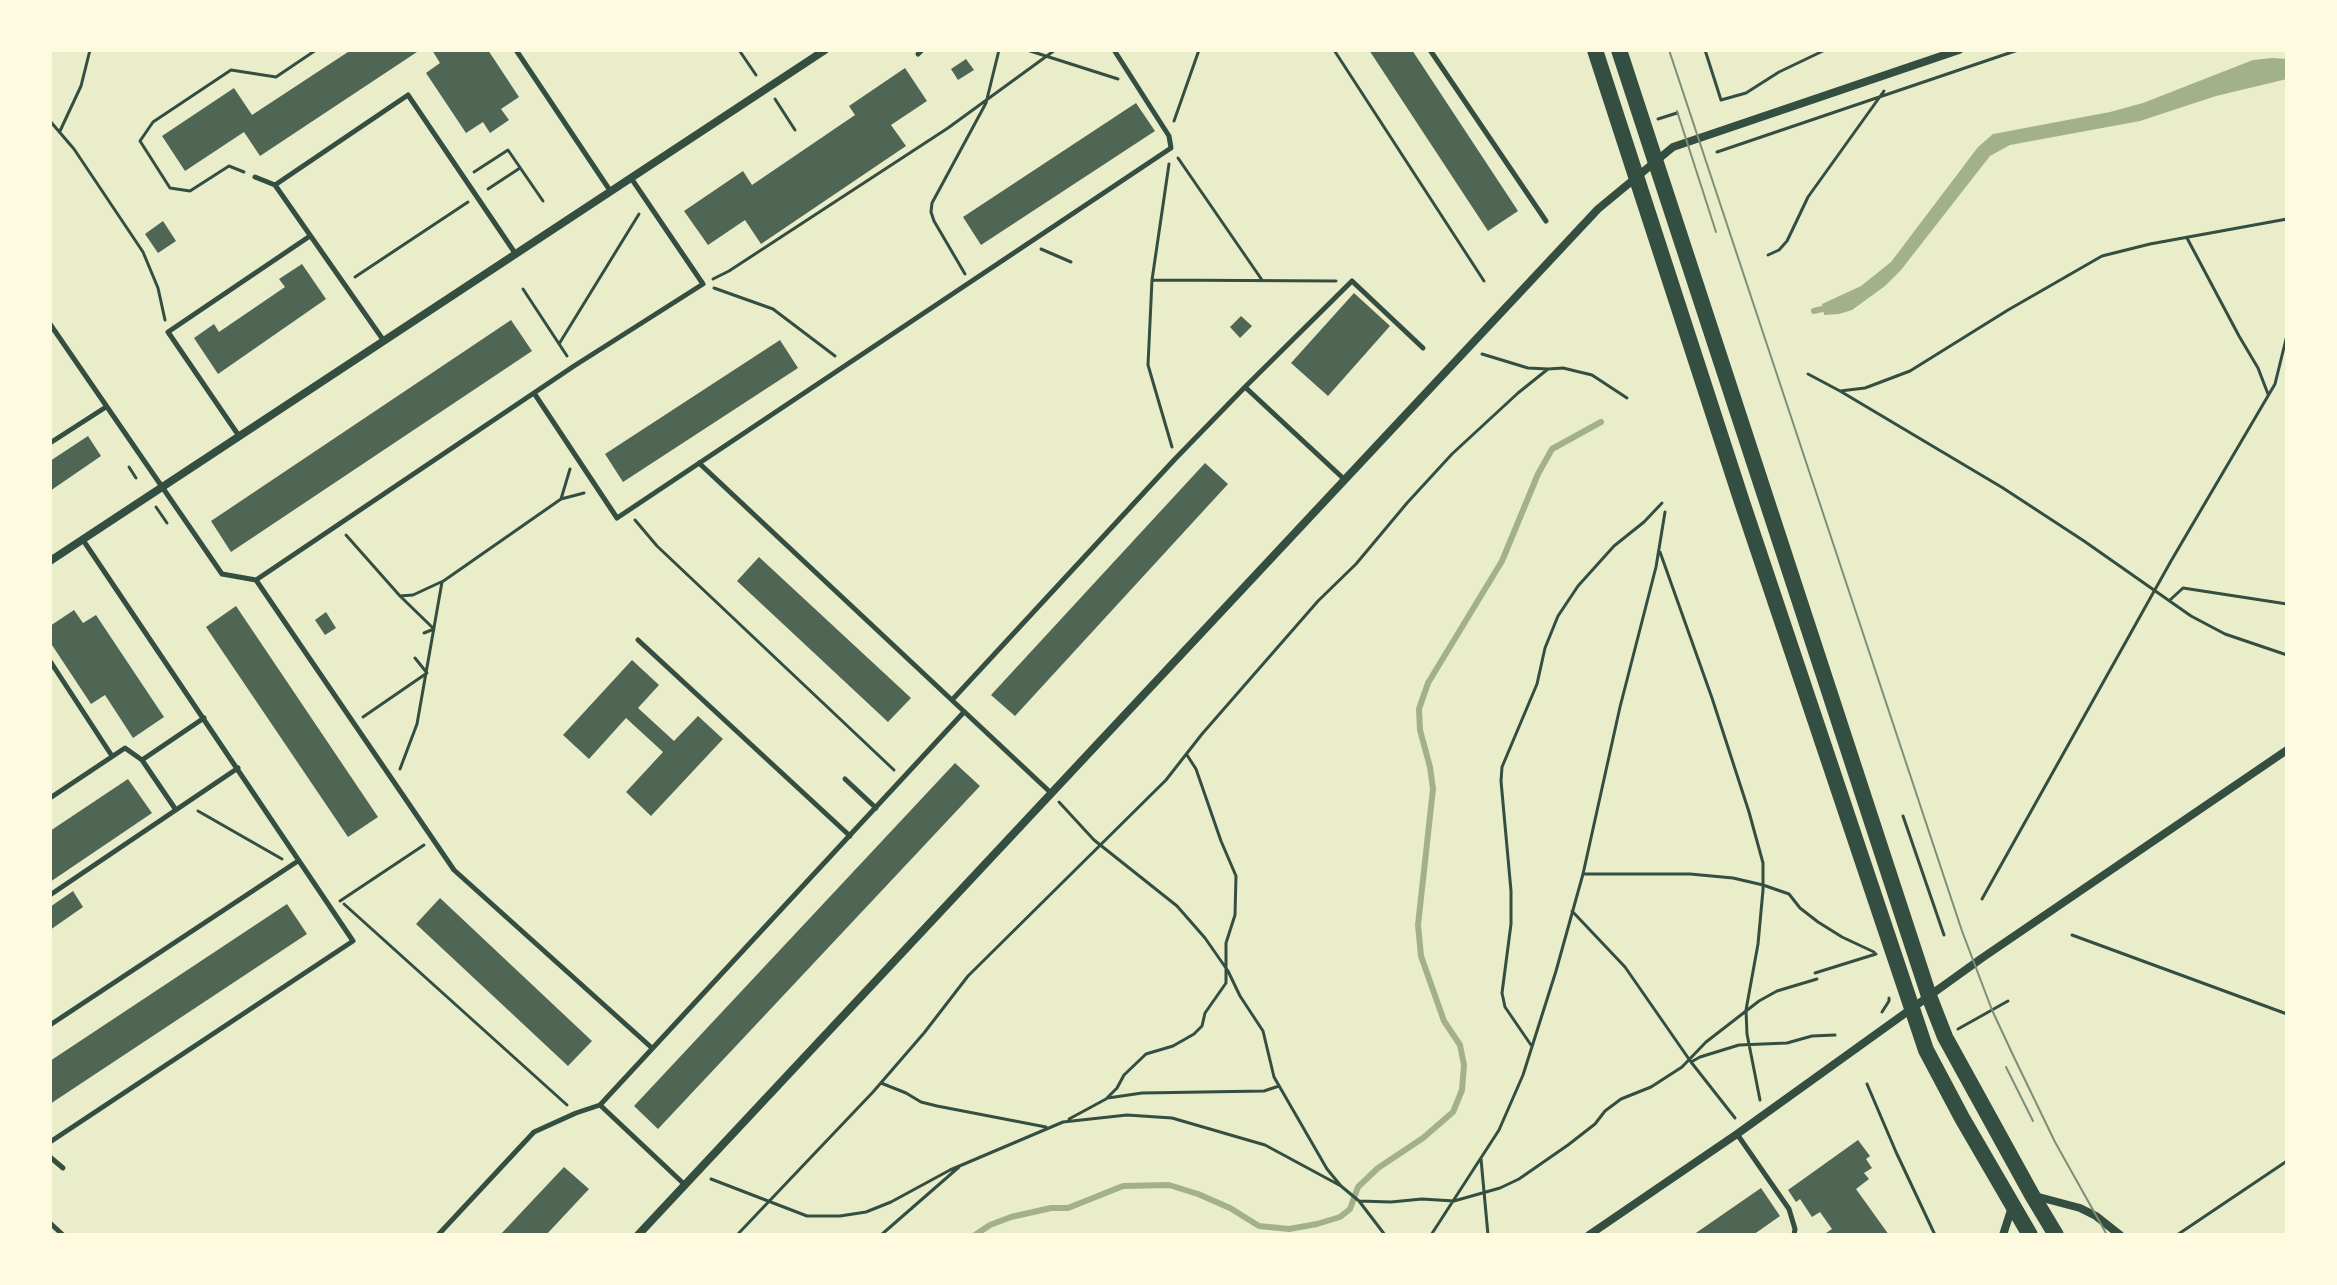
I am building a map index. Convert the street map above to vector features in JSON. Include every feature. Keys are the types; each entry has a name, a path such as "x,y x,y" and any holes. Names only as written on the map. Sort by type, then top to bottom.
{"main road":[{"path":"1595,50 1742,502 1926,1050 2030,1235"},
{"path":"1619,50 1929,996 1945,1037 2056,1235"}],"street":[{"path":"50,561 825,50"},
{"path":"638,1235 1598,209 1673,147 1959,50"},
{"path":"1589,1235 1737,1134 1982,958 2287,750"},
{"path":"2032,1195 2080,1208 2120,1235"},
{"path":"2003,1235 2012,1206"}],"lane":[{"path":"516,50 611,192"},
{"path":"534,393 617,518 1171,148 1169,136 1114,50"},
{"path":"1430,50 1546,221"},
{"path":"275,185 408,95 516,254"},
{"path":"255,177 275,185 384,341"},
{"path":"50,324 222,574 256,580 574,366 703,284 631,178"},
{"path":"239,436 168,332 310,236"},
{"path":"952,700 1175,459 1352,281 1423,348"},
{"path":"1245,387 1344,479"},
{"path":"50,443 106,407"},
{"path":"699,463 1051,793"},
{"path":"50,1142 353,941 295,863 238,768 83,539"},
{"path":"256,580 454,870 652,1048"},
{"path":"638,640 850,836"},
{"path":"50,661 112,756"},
{"path":"438,1235 534,1132 600,1105 964,712"},
{"path":"142,760 204,718"},
{"path":"50,798 125,748 142,760 176,810"},
{"path":"50,895 238,768"},
{"path":"845,779 876,808"},
{"path":"50,1025 295,863"},
{"path":"600,1105 685,1185"},
{"path":"1737,1134 1789,1209 1794,1235"},
{"path":"50,1157 63,1168"},
{"path":"50,1223 63,1235"}],"path":[{"path":"60,131 81,86 90,50"},
{"path":"255,177 229,166 190,191 170,188 140,141 153,122 231,70 276,77 316,50"},
{"path":"739,50 756,75"},
{"path":"971,283 931,212 932,203 986,103 999,50"},
{"path":"1027,50 1135,84"},
{"path":"703,284 729,271 986,103 1055,50"},
{"path":"1169,136 1199,50"},
{"path":"1334,50 1484,281"},
{"path":"1705,50 1721,100 1746,93 1779,72 1825,50"},
{"path":"1717,152 2018,50"},
{"path":"1768,255 1779,250 1787,241 1808,197 1884,91"},
{"path":"775,99 795,130"},
{"path":"50,121 143,252 158,288 168,332"},
{"path":"1171,148 1152,280 1148,365 1175,459"},
{"path":"1171,148 1262,280"},
{"path":"487,163 508,150 543,201"},
{"path":"351,280 520,168"},
{"path":"559,344 641,211"},
{"path":"1840,391 1865,388 1910,371 2102,256 2137,246 2287,219"},
{"path":"2187,238 2258,368 2269,395"},
{"path":"1029,244 1071,262"},
{"path":"1152,280 1352,281"},
{"path":"703,284 773,309 847,365"},
{"path":"523,289 574,366"},
{"path":"1982,899 2171,561 2275,384 2287,335"},
{"path":"1481,354 1528,368 1563,368 1592,375 1627,398"},
{"path":"737,1235 881,1083 968,976 1166,780 1318,601 1356,564 1443,464 1548,369"},
{"path":"1808,374 2003,488 2191,616 2225,634 2287,655"},
{"path":"561,499 574,454"},
{"path":"129,467 136,478"},
{"path":"400,596 413,595 442,582 561,499 598,490"},
{"path":"1532,1046 1505,1007 1502,993 1511,902 1502,767 1537,684 1545,648 1558,616 1578,586 1614,546 1662,503"},
{"path":"156,507 167,523"},
{"path":"628,511 657,546 903,778"},
{"path":"1431,1235 1481,1159 1512,1104 1532,1046 1583,874 1665,512"},
{"path":"338,525 350,542 434,629"},
{"path":"1659,549 1749,812 1763,863 1758,944 1746,1010 1749,1045 1760,1100"},
{"path":"395,785 417,724 442,582"},
{"path":"2170,600 2183,588 2287,604"},
{"path":"424,633 434,629"},
{"path":"415,658 427,673"},
{"path":"353,723 427,673"},
{"path":"1063,1122 1106,1099 1124,1075 1146,1054 1173,1046 1194,1034 1202,1026 1205,1013 1226,983 1226,943 1235,915 1236,876 1196,769 1187,755"},
{"path":"1051,793 1100,845 1177,906 1205,938 1263,1031 1274,1077 1327,1169 1358,1200 1385,1235"},
{"path":"186,804 295,863"},
{"path":"1903,816 1944,935"},
{"path":"330,907 432,839"},
{"path":"1583,874 1690,874 1733,878 1763,885 1789,894 1800,908 1818,922 1877,953 1815,973"},
{"path":"340,900 576,1113"},
{"path":"1572,911 1625,967 1690,1061 1735,1118"},
{"path":"2072,935 2287,1014"},
{"path":"1358,1200 1454,1201 1519,1179 1595,1124 1605,1111 1621,1099 1651,1087 1682,1067 1706,1042 1746,1010 1777,991 1817,979"},
{"path":"1874,1018 1889,1001 1889,989"},
{"path":"1958,1029 2008,1001"},
{"path":"1690,1061 1749,1045 1787,1043 1812,1036 1835,1035"},
{"path":"881,1083 921,1102 1049,1127"},
{"path":"1867,1084 1935,1235"},
{"path":"1106,1099 1142,1093 1264,1091 1279,1086"},
{"path":"696,1173 807,1216 840,1216 866,1212 891,1202 961,1165 1063,1122 1127,1115 1172,1118 1265,1145 1341,1186"},
{"path":"1481,1159 1488,1235"},
{"path":"2177,1235 2287,1161"},
{"path":"881,1235 961,1165"}],"shaded area":[{"path":"2287,59 2287,79 2216,96 2140,121 2010,145 1990,156 1885,286 1852,310 1824,315 1822,304 1861,286 1891,262 1978,147 1993,134 2110,112 2143,103 2253,60"}],"building":[{"path":"351,50 420,50 260,156 244,132 185,171 162,136 234,88 252,115"},
{"path":"432,50 488,50 519,97 501,109 509,120 490,133 483,122 466,133 426,73 440,63"},
{"path":"1369,50 1412,50 1518,211 1488,231"},
{"path":"966,59 974,70 958,80 951,69"},
{"path":"905,68 927,101 891,125 906,146 761,244 745,220 708,245 684,211 743,171 752,185 855,115 849,106"},
{"path":"1136,103 1155,131 981,245 963,217"},
{"path":"163,221 176,241 158,253 145,234"},
{"path":"302,264 326,299 218,374 194,338 214,324 219,332 285,287 279,279"},
{"path":"1354,293 1390,326 1328,396 1291,363"},
{"path":"1241,316 1252,326 1240,338 1230,327"},
{"path":"511,320 532,351 231,552 211,521"},
{"path":"780,340 798,368 623,482 605,454"},
{"path":"88,436 101,456 50,491 50,461"},
{"path":"1205,463 1228,484 1015,716 991,695"},
{"path":"759,557 911,698 888,722 737,581"},
{"path":"236,606 378,817 348,837 206,627"},
{"path":"74,610 83,623 96,615 164,717 133,738 105,695 91,704 50,642 50,626"},
{"path":"326,612 336,628 325,635 315,620"},
{"path":"632,660 659,685 638,708 674,741 698,716 723,739 651,816 626,792 663,752 626,718 589,759 563,735"},
{"path":"955,763 980,786 658,1129 634,1106"},
{"path":"128,779 152,813 50,882 50,831"},
{"path":"73,891 83,907 50,930 50,907"},
{"path":"440,898 592,1041 568,1066 416,924"},
{"path":"287,904 307,934 50,1104 50,1061"},
{"path":"1858,1140 1870,1156 1866,1159 1872,1168 1864,1173 1869,1179 1856,1189 1889,1235 1823,1235 1832,1229 1820,1212 1812,1217 1800,1199 1796,1202 1788,1190"},
{"path":"564,1167 589,1189 546,1235 500,1235"},
{"path":"1761,1188 1780,1216 1753,1235 1693,1235"}],"waterway":[{"path":"1814,311 1830,307"},
{"path":"975,1235 1011,1217 1051,1208 1068,1208 1123,1186 1169,1185 1230,1208 1259,1226 1289,1229 1317,1224 1340,1217 1350,1209 1358,1187 1378,1168 1423,1138 1453,1112 1462,1090 1464,1065 1460,1045 1444,1021 1421,956 1418,925 1433,789 1420,730 1419,709 1428,683 1502,561 1538,474 1552,449 1601,422"}],"tram line":[{"path":"1669,50 1962,931 2012,1053 2055,1142 2107,1235"},
{"path":"1677,111 1716,232"},
{"path":"2006,1067 2033,1121"}]}
